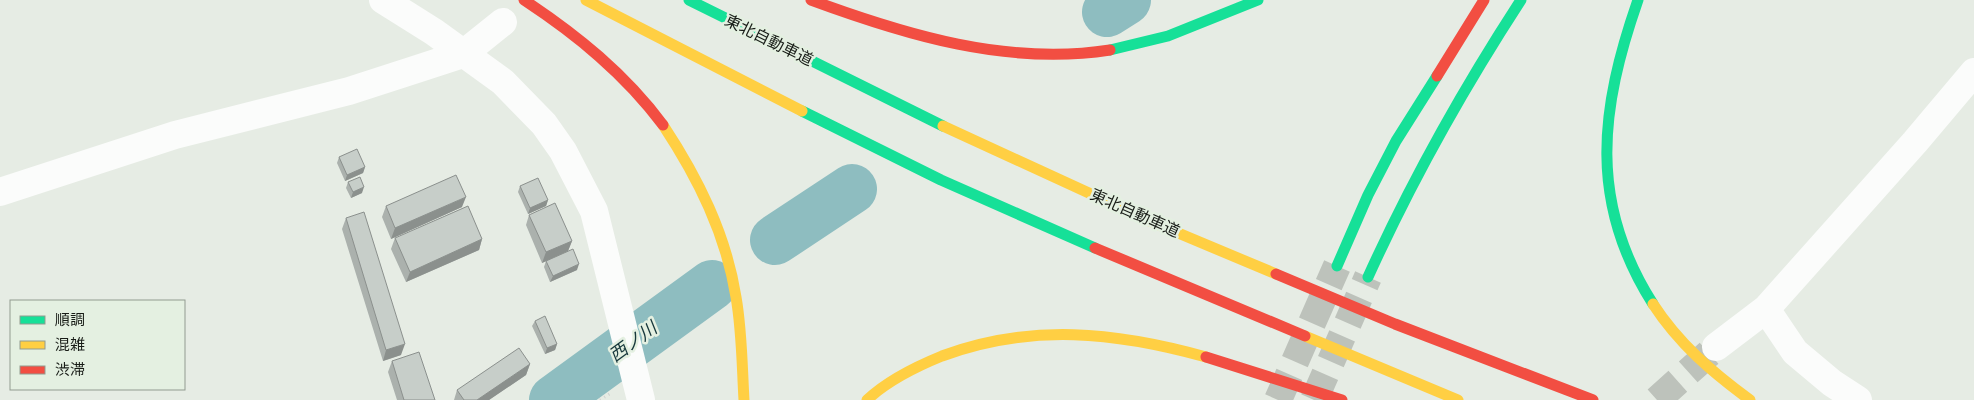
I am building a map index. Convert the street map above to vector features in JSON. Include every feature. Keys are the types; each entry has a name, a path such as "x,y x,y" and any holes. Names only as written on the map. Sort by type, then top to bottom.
{"highway":[{"path":"524,0 555,18 583,40 648,104 677,143 699,181 715,220 736,296 744,400"},
{"path":"586,0 708,65 941,180 1109,254 1458,400"},
{"name":"東北自動車道","path":"689,0 980,144 1152,222 1395,324 1593,400"},
{"path":"811,0 844,13 944,42 995,50 1074,54 1117,48 1164,36 1214,21 1258,0"},
{"path":"1337,266 1368,195 1396,141 1484,0"},
{"path":"1368,277 1426,153 1520,0"},
{"path":"1638,0 1623,40 1611,91 1606,168 1613,212 1627,254 1645,291 1667,325 1693,356 1750,400"},
{"path":"867,400 901,375 942,354 988,341 1033,335 1075,335 1132,339 1252,371 1342,400"}],"street":[{"path":"383,0 503,82 522,99 544,124 563,151 594,211 638,389"},
{"path":"0,192 175,135 349,91 462,54 503,22"},
{"path":"1716,347 1766,309 1915,142 1974,72"},
{"path":"1766,309 1795,352 1832,383 1858,400"}],"building":[{"path":"357,149 365,167 347,175 339,157"},
{"path":"456,175 466,197 395,228 386,206"},
{"path":"360,177 364,187 353,192 348,182"},
{"path":"538,178 548,200 530,208 520,186"},
{"path":"555,203 572,241 546,252 529,215"},
{"path":"468,206 482,239 410,272 395,238"},
{"path":"364,212 405,344 386,350 346,218"},
{"path":"573,249 579,264 553,276 546,261"},
{"path":"545,316 557,344 547,348 535,321"},
{"path":"519,348 530,364 477,400 464,400 457,390"},
{"path":"419,352 435,400 404,400 392,361"}],"waterway":[{"name":"西ノ川","path":"1107,12 1126,0"},
{"name":"西ノ川","path":"775,240 852,189"},
{"name":"西ノ川","path":"554,400 712,285"}],"tunnel":[{"path":"1278,400 1337,266"},
{"path":"1314,400 1368,277"},
{"path":"1657,400 1716,347"}],"traffic: fast":[{"path":"689,0 943,126"},
{"path":"1110,50 1168,36 1258,0"},
{"path":"1368,277 1420,170 1479,67 1521,0"},
{"path":"1638,0 1615,79 1609,117 1607,155 1610,192 1618,229 1632,266 1653,304"},
{"path":"1337,266 1368,195 1396,141 1437,76"},
{"path":"802,111 941,180 1095,248"}],"traffic: slow":[{"path":"586,0 802,111"},
{"path":"663,125 699,186 718,229 725,251 738,310 744,400"},
{"path":"943,126 1152,222 1276,274"},
{"path":"1653,304 1685,345 1722,379 1750,400"},
{"path":"867,400 893,380 932,360 975,346 1008,339 1041,335 1106,337 1172,348 1206,357"},
{"path":"1305,336 1458,400"}],"traffic: jam":[{"path":"524,0 563,27 599,56 633,89 663,125"},
{"path":"811,0 883,25 958,44 1034,54 1072,54 1110,50"},
{"path":"1437,76 1484,0"},
{"path":"1095,248 1305,336"},
{"path":"1276,274 1395,324 1593,400"},
{"path":"1206,357 1342,400"}]}
